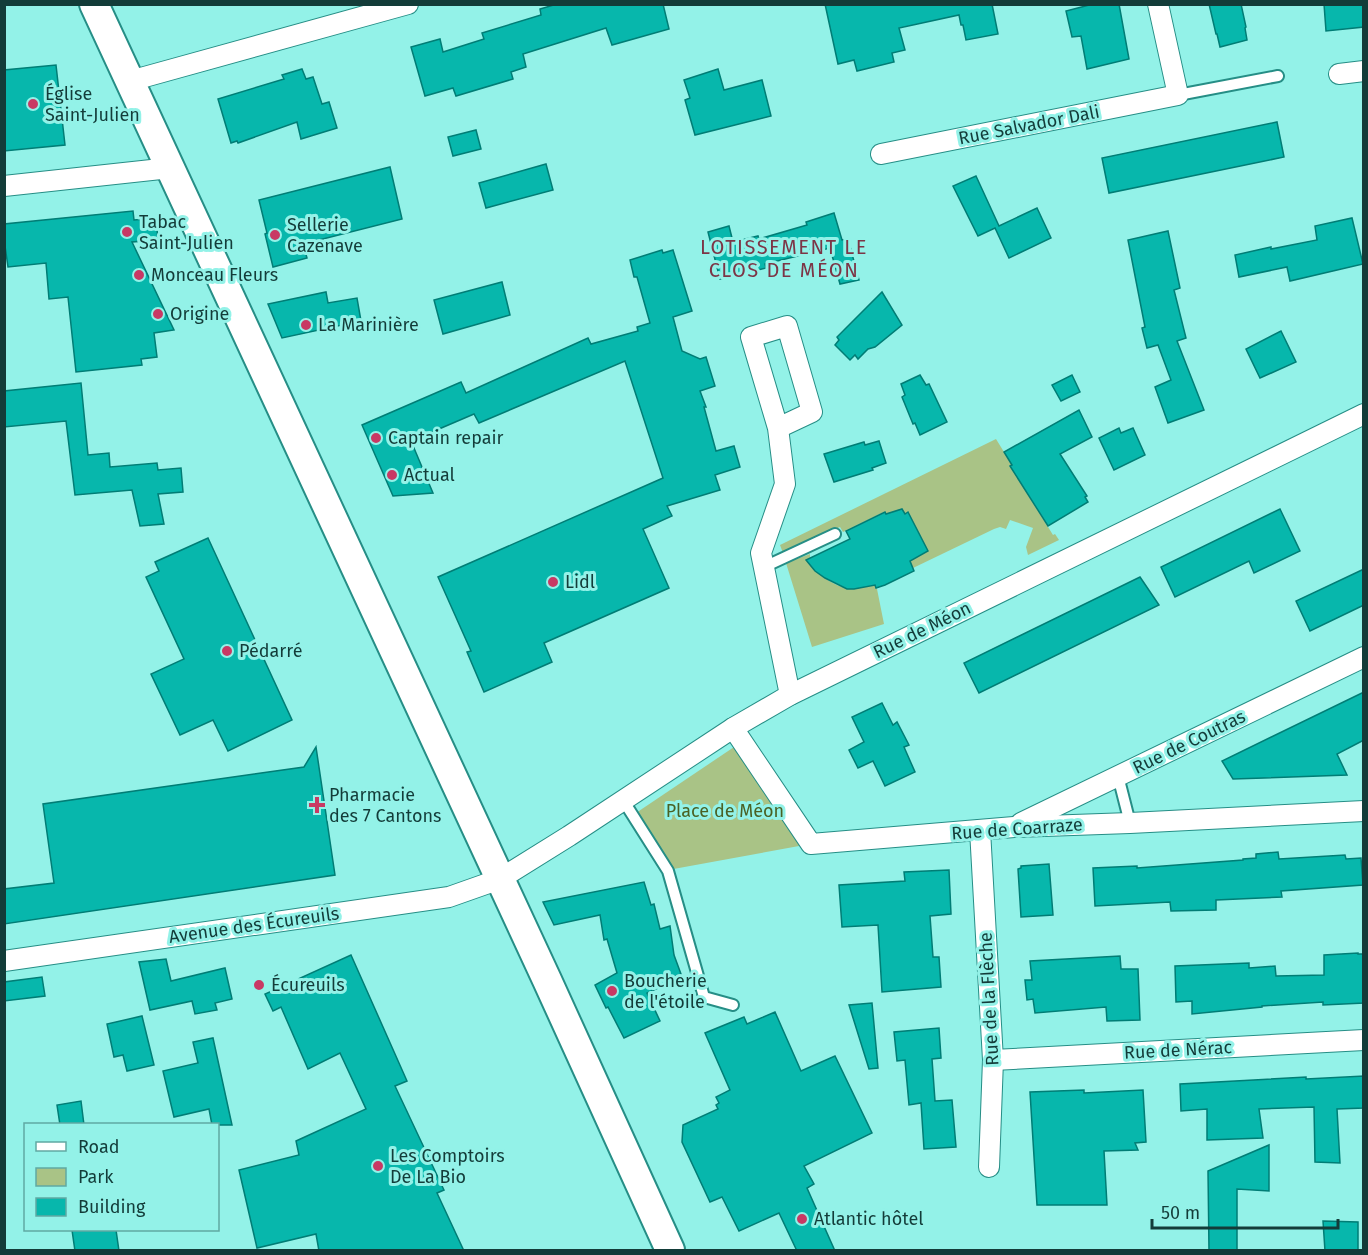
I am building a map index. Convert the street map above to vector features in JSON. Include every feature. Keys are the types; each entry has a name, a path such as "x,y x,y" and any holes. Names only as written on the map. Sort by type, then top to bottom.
{"main road":[{"path":"94,4 670,1251"}],"street":[{"path":"130,81 348,13 408,4"},
{"path":"1158,4 1178,95"},
{"path":"1339,74 1364,71"},
{"name":"Rue Salvador Dali","path":"881,154 1178,95"},
{"path":"4,186 170,168"},
{"path":"778,428 812,412 787,326 751,337 778,428 785,484 761,553 790,695"},
{"name":"Rue de Méon","path":"500,879 733,728 790,695 1364,414"},
{"name":"Rue de Coutras","path":"1014,827 1364,657"},
{"name":"Rue de Coarraze","path":"733,728 811,844 1014,827 1364,811"},
{"name":"Rue de la Flèche","path":"980,830 993,1060 989,1167"},
{"name":"Avenue des Écureuils","path":"4,961 449,897 500,879"},
{"name":"Rue de Nérac","path":"993,1060 1364,1040"}],"lane":[{"path":"1178,95 1278,76"},
{"path":"764,567 835,534"},
{"path":"1118,776 1130,823"},
{"path":"623,800 668,871 704,998 733,1005"}],"green space":[{"path":"996,439 1053,535 1055,534 1059,540 1028,555 1026,547 1033,528 1010,520 1006,529 1000,527 994,529 913,568 909,561 928,551 908,512 905,514 902,509 886,514 884,512 843,532 840,527 783,553 780,545"},
{"path":"810,554 810,559 807,561 829,581 837,585 854,588 874,584 884,624 812,647 786,563"},
{"name":"Place de Méon","path":"740,743 810,844 668,870 633,815"}],"building":[{"path":"557,4 663,4 669,29 612,45 606,28 523,54 526,67 511,72 513,79 456,96 453,88 425,96 411,47 440,39 443,52 484,39 482,33 541,15 540,9"},
{"path":"825,4 992,4 998,34 966,40 959,15 899,28 905,50 892,53 894,62 857,71 854,60 838,64"},
{"path":"1093,4 1119,4 1129,59 1087,69 1081,36 1072,37 1066,11"},
{"path":"1209,4 1241,4 1247,40 1220,47"},
{"path":"1324,4 1364,4 1364,27 1326,31"},
{"name":"Église Saint-Julien","path":"56,65 65,145 4,151 4,70"},
{"path":"302,69 306,79 313,77 322,104 329,102 337,128 301,139 297,122 238,143 237,141 231,143 218,99 284,79 282,75"},
{"path":"718,69 724,90 762,80 771,116 695,135 685,100 690,98 684,80"},
{"path":"1277,122 1284,157 1109,193 1102,158"},
{"path":"476,130 481,149 453,156 448,137"},
{"path":"546,164 553,190 486,208 479,183"},
{"path":"390,167 402,219 303,244 307,258 273,267 259,200"},
{"path":"976,176 999,226 1037,208 1051,238 1009,258 995,228 978,236 953,186"},
{"path":"133,211 134,220 156,218 158,240 132,242 174,330 154,333 157,357 141,359 142,365 76,372 68,297 49,299 46,263 8,267 4,224"},
{"path":"834,213 842,240 848,239 859,280 840,284 830,248 765,264 766,268 720,279 708,232 729,226 733,242 758,236 759,239 807,225 806,222"},
{"path":"1352,218 1363,264 1290,281 1287,267 1239,277 1235,255 1317,240 1315,226"},
{"path":"1168,231 1180,288 1174,290 1186,338 1177,341 1204,410 1168,423 1155,387 1171,380 1158,345 1147,348 1128,240"},
{"path":"662,250 663,253 673,250 692,311 673,317 682,351 700,359 706,357 715,386 700,391 716,451 734,446 740,467 715,475 720,490 667,506 672,516 643,529 669,588 544,643 552,662 484,692 467,652 471,651 438,577 663,478 625,361 479,423 474,414 411,441 433,493 393,496 362,425 461,382 466,393 588,338 591,344 638,331 637,327 650,323 630,260"},
{"path":"502,282 510,315 443,334 434,300"},
{"path":"326,292 328,303 357,298 361,321 282,338 268,304"},
{"path":"882,292 902,325 858,359 855,355 850,360 835,345 839,340 837,337"},
{"path":"1281,331 1296,362 1260,378 1246,349"},
{"path":"920,375 926,385 929,384 947,422 920,435 902,397 905,395 901,384"},
{"path":"1072,375 1080,392 1061,401 1052,385"},
{"path":"81,383 88,455 109,453 110,467 157,463 158,470 181,468 183,492 158,494 164,524 140,526 132,490 75,495 66,421 4,427 4,391"},
{"path":"1079,410 1092,437 1060,454 1087,496 1085,497 1088,502 1048,526 1010,466 1012,465 1004,452"},
{"path":"1119,428 1121,433 1133,428 1145,455 1114,470 1099,438"},
{"path":"879,441 886,463 872,468 873,470 834,482 824,454 864,442 865,445"},
{"path":"902,509 905,514 908,512 928,551 910,561 914,571 876,588 875,585 847,589 815,571 806,560 850,539 846,531 885,512 886,514"},
{"path":"1280,509 1300,551 1254,573 1249,561 1175,597 1161,567"},
{"path":"208,538 292,720 228,751 213,720 180,735 151,674 184,659 146,577 159,571 155,562"},
{"path":"1364,569 1364,605 1310,631 1296,601"},
{"path":"1140,577 1159,605 979,693 964,663"},
{"path":"1364,692 1364,740 1337,754 1347,775 1233,779 1222,761"},
{"path":"882,703 893,725 897,722 909,745 904,747 915,772 885,786 873,761 858,768 849,750 864,742 852,717"},
{"path":"316,747 335,875 4,924 4,889 54,883 43,804 304,767"},
{"path":"1278,852 1279,859 1345,855 1346,859 1361,858 1363,885 1281,891 1282,897 1216,900 1216,910 1171,911 1170,902 1095,906 1093,868 1137,866 1137,868 1243,860 1256,858 1256,854"},
{"path":"1049,864 1053,915 1021,917 1018,869 1021,866"},
{"path":"949,870 951,914 930,916 933,957 939,957 941,987 882,992 878,925 842,927 839,885 905,881 904,872"},
{"path":"644,882 651,905 654,904 660,929 670,926 674,955 681,974 668,979 669,983 647,993 660,1021 624,1038 595,985 617,973 607,939 604,940 600,915 554,925 543,902"},
{"path":"1364,954 1364,1003 1323,1005 1323,1002 1192,1014 1192,1001 1176,1002 1175,966 1249,963 1249,968 1275,966 1276,976 1324,975 1324,955"},
{"path":"351,955 407,1081 395,1086 444,1190 437,1193 464,1251 319,1251 316,1234 257,1248 239,1170 299,1155 296,1141 366,1109 340,1053 308,1069 281,1007 273,1011 265,994"},
{"path":"1120,956 1121,969 1138,969 1140,1020 1107,1021 1106,1007 1035,1013 1033,999 1027,1000 1025,980 1032,980 1030,961"},
{"path":"166,959 171,981 225,968 232,999 215,1003 217,1010 195,1014 192,1001 150,1010 139,962"},
{"path":"42,977 45,996 4,1001 4,982"},
{"path":"872,1003 878,1068 869,1069 849,1005"},
{"path":"775,1012 801,1071 835,1056 872,1133 804,1166 814,1184 807,1188 835,1251 797,1251 779,1213 739,1231 722,1197 710,1202 682,1142 683,1125 718,1109 716,1105 719,1103 716,1097 730,1090 705,1033 744,1017 747,1024"},
{"path":"142,1016 154,1065 127,1071 123,1055 114,1057 107,1024"},
{"path":"939,1028 941,1058 932,1059 935,1101 952,1100 956,1147 924,1149 921,1103 909,1105 905,1060 897,1061 894,1032"},
{"path":"213,1038 232,1125 212,1123 209,1109 174,1117 163,1071 198,1063 193,1042"},
{"path":"1364,1076 1364,1108 1337,1109 1340,1163 1315,1162 1314,1107 1259,1109 1263,1138 1207,1140 1207,1109 1181,1111 1180,1084"},
{"path":"1084,1090 1084,1093 1143,1090 1146,1142 1135,1143 1138,1150 1104,1151 1107,1205 1037,1205 1030,1092"},
{"path":"81,1101 84,1123 60,1123 57,1105"},
{"path":"1269,1145 1269,1191 1237,1189 1237,1251 1209,1251 1208,1171"},
{"path":"1323,1221 1358,1222 1358,1251 1325,1251"},
{"path":"72,1231 116,1231 119,1251 75,1251"}],"place":[{"name":"Église Saint-Julien","path":"33,104"},
{"name":"Tabac Saint-Julien","path":"127,232"},
{"name":"Sellerie Cazenave","path":"275,235"},
{"name":"Monceau Fleurs","path":"139,275"},
{"name":"Origine","path":"158,314"},
{"name":"La Marinière","path":"306,325"},
{"name":"Captain repair","path":"376,438"},
{"name":"Actual","path":"392,475"},
{"name":"Lidl","path":"553,582"},
{"name":"Pédarré","path":"227,651"},
{"name":"Pharmacie des 7 Cantons","path":"317,805"},
{"name":"Écureuils","path":"259,985"},
{"name":"Boucherie de l'étoile","path":"612,991"},
{"name":"Les Comptoirs De La Bio","path":"378,1166"},
{"name":"Atlantic hôtel","path":"802,1219"}],"district":[{"name":"LOTISSEMENT LE CLOS DE MÉON","path":"784,258"}]}
